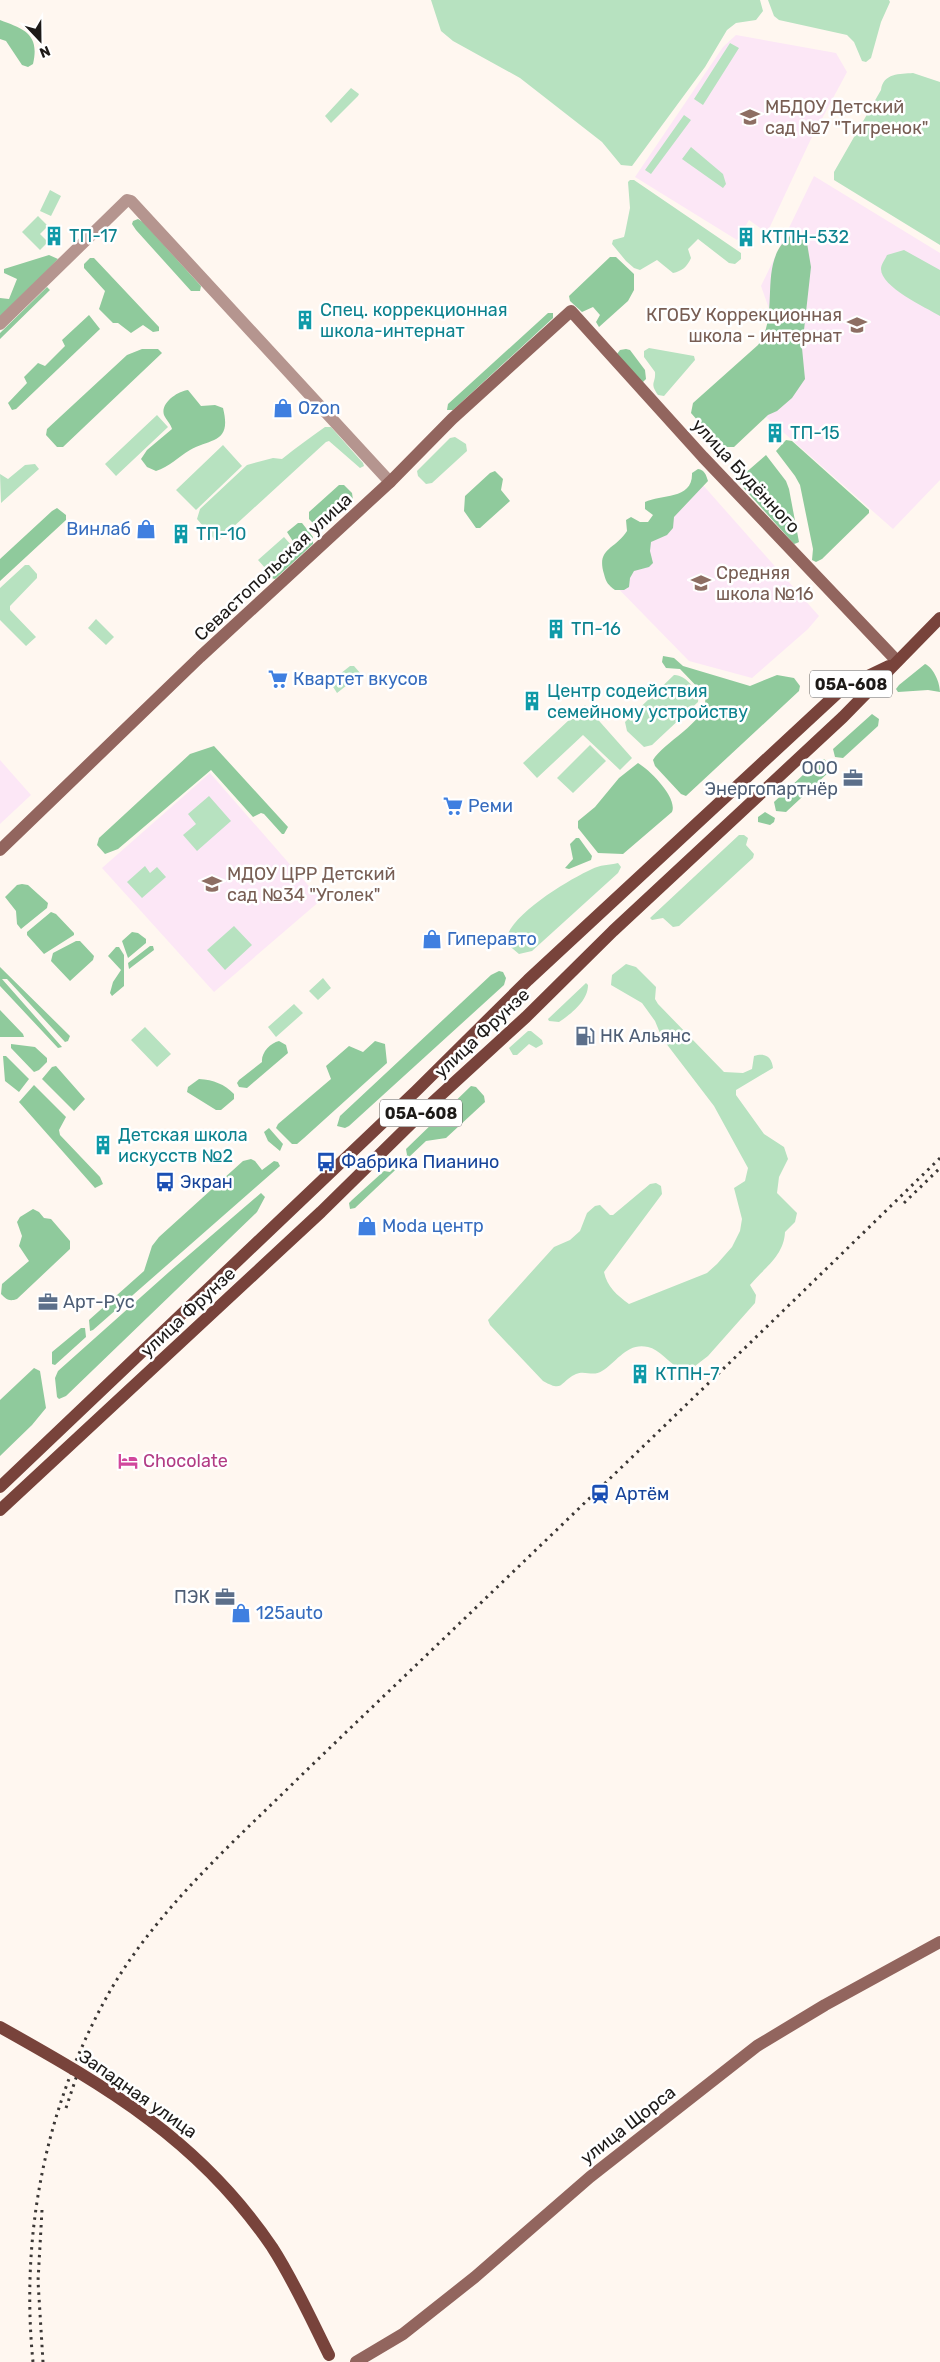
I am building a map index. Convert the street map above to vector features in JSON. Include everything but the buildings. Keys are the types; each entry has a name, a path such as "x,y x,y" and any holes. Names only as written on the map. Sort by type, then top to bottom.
{"main road":[{"name":"Севастопольская улица","path":"0,850 200,658 390,482 452,419 571,311"},
{"name":"улица Будённого","path":"571,311 704,457 897,661"},
{"name":"улица Фрунзе","path":"0,1510 322,1212 432,1103 526,1017 613,931 843,717 940,618"},
{"name":"улица Фрунзе","path":"0,1487 416,1091 528,980 843,688 897,661"},
{"name":"улица Щорса","path":"356,2362 403,2334 475,2277 590,2177 757,2046 825,2005 940,1942"},
{"name":"Западная улица","path":"0,2027 110,2091 195,2155 223,2184 272,2248 331,2358"}],"street":[{"path":"0,324 127,200 131,201 390,482"}],"shaded area":[{"name":"МБДОУ Детский сад №7 \"Тигренок\"","path":"736,35 836,53 847,72 810,141 767,233 749,220 737,240 635,177 723,47"},
{"name":"КГОБУ Коррекционная школа - интернат","path":"814,176 940,253 940,480 893,529 757,409 788,363 761,286"},
{"name":"Средняя школа №16","path":"702,484 819,616 808,629 752,678 689,661 604,574"},
{"path":"0,760 31,795 0,824"},
{"name":"МДОУ ЦРР Детский сад №34 \"Уголек\"","path":"210,773 321,900 214,992 102,868"}],"green space":[{"path":"431,0 760,0 763,11 756,20 736,23 727,30 705,67 632,166 621,165 602,142 520,78 453,41 441,31"},
{"path":"768,0 889,0 890,2 881,22 871,58 866,62 862,61 854,42 847,35 779,20 774,16"},
{"path":"0,20 23,30 32,39 35,54 33,64 28,67 22,65 6,41 0,39"},
{"path":"730,43 739,48 703,105 694,99"},
{"path":"913,73 940,82 940,245 834,180 834,172 881,90 882,84 889,77"},
{"path":"351,88 359,94 358,96 331,123 325,116"},
{"path":"684,115 691,120 651,174 645,170"},
{"path":"691,147 723,174 726,184 723,188 682,159"},
{"path":"634,180 741,253 741,259 735,264 729,263 698,239 688,249 691,258 686,266 679,271 673,273 657,260 640,270 634,268 612,244 613,240 624,237 630,208 628,182"},
{"path":"50,190 61,196 51,216 40,211"},
{"path":"38,216 48,226 40,234 48,242 40,250 22,232"},
{"path":"138,219 143,222 201,286 200,291 191,291 136,230 132,224 133,221"},
{"path":"793,234 803,237 807,243 811,267 802,348 805,379 792,398 777,411 768,415 734,447 721,447 691,413 693,403 758,345 765,332 768,318 775,258 782,245"},
{"path":"904,250 940,270 940,316 905,296 888,283 883,276 881,267 887,255"},
{"path":"49,255 58,259 0,321 0,298 9,299 17,279 4,273 4,269"},
{"path":"610,257 616,257 634,274 634,290 628,301 599,327 596,322 600,315 593,307 582,312 570,301 569,296"},
{"path":"90,258 94,258 159,327 159,331 153,332 143,325 131,333 118,323 113,323 99,309 105,291 84,268 84,264"},
{"path":"47,287 50,290 0,339 0,333"},
{"path":"548,313 553,313 553,318 453,410 447,410 448,404"},
{"path":"89,315 100,329 16,409 12,410 8,403 27,383 24,377 38,363 45,366 65,346 62,340"},
{"path":"649,348 694,356 695,360 664,396 658,395 655,391 653,385 655,372 644,357 644,351"},
{"path":"142,349 158,349 162,353 63,447 57,447 46,435 47,429 127,355"},
{"path":"620,350 630,350 645,370 646,379 642,383 617,354"},
{"path":"188,390 201,406 215,405 223,408 225,428 222,434 212,441 190,450 161,469 156,471 147,467 141,459 147,450 172,429 163,411 167,402 175,395"},
{"path":"157,415 168,427 116,476 105,464"},
{"path":"325,427 331,427 364,466 360,468 329,441 326,442 220,539 215,540 197,519 200,509 247,465 273,458 282,459"},
{"path":"455,437 466,444 467,451 432,483 426,484 418,476 417,471 450,438"},
{"path":"786,440 792,441 869,510 869,513 822,559 816,562 812,560 813,549 800,485 776,451"},
{"path":"223,445 242,466 196,510 176,490"},
{"path":"766,455 786,481 789,489 799,542 794,544 740,484 743,475"},
{"path":"35,464 39,469 1,503 0,474 8,479 25,465"},
{"path":"698,469 704,472 708,481 674,517 673,528 667,535 651,542 650,551 653,563 649,567 634,571 630,578 629,587 624,590 615,590 609,585 602,565 605,554 627,531 626,520 631,517 640,522 648,522 653,515 645,509 645,502 682,492 691,482 692,473"},
{"path":"495,471 503,479 501,490 510,501 480,528 476,528 464,511 465,496 490,473"},
{"path":"339,485 344,485 352,493 353,500 325,527 318,528 309,519 309,512"},
{"path":"57,508 66,515 66,520 0,581 0,559"},
{"path":"298,523 302,523 313,537 313,544 275,579 271,578 267,573 270,567 293,546 294,543 287,532"},
{"path":"284,537 292,546 266,569 258,560"},
{"path":"25,565 29,565 37,574 37,578 10,606 10,610 36,637 26,646 0,620 0,588"},
{"path":"96,619 114,637 106,645 88,628"},
{"path":"663,656 674,658 683,666 750,686 777,675 794,678 800,686 799,691 686,796 681,794 655,766 653,760 702,712 705,703 704,694 680,669 666,668 662,662"},
{"path":"925,664 936,676 940,692 928,690 898,692 896,689 899,685"},
{"path":"350,666 354,666 361,674 337,693 330,682"},
{"path":"674,675 683,677 691,684 697,693 698,702 652,745 644,747 627,731 625,722"},
{"path":"585,705 632,758 620,770 583,735 537,778 523,763"},
{"path":"872,714 879,719 878,726 843,758 835,757 833,749"},
{"path":"590,745 606,761 573,793 557,778"},
{"path":"214,746 288,827 284,834 264,814 261,813 253,817 211,770 118,849 105,854 97,845 99,838 190,754"},
{"path":"824,759 830,765 829,772 786,812 776,811 774,802 818,761"},
{"path":"638,763 656,778 667,792 673,806 672,812 623,854 598,853 578,828 578,821 595,807 619,778"},
{"path":"209,796 231,821 197,851 183,835 196,824 188,814"},
{"path":"765,812 775,818 774,822 770,825 758,822 758,817"},
{"path":"739,835 744,835 748,838 746,845 754,854 753,858 679,926 673,927 663,918 652,920 650,918"},
{"path":"576,838 579,838 592,856 591,860 569,869 565,868 573,859 570,844"},
{"path":"618,863 621,867 618,873 532,951 519,954 506,943 509,933 516,922 540,900 592,869"},
{"path":"145,866 150,873 157,867 166,877 142,898 127,882"},
{"path":"17,885 28,885 48,903 47,908 21,929 17,924 16,911 5,897"},
{"path":"51,912 56,914 74,935 44,954 27,935 27,932"},
{"path":"234,926 252,945 225,970 207,950"},
{"path":"132,932 138,933 146,939 146,943 128,958 122,941"},
{"path":"76,941 80,941 94,956 93,960 70,981 51,961 53,953"},
{"path":"150,946 153,946 154,950 129,969 128,963"},
{"path":"116,947 119,947 124,955 124,986 112,996 110,993 113,982 121,970 108,956"},
{"path":"626,964 636,967 656,987 655,999 658,1004 724,1072 743,1073 752,1069 754,1056 765,1055 769,1058 773,1068 736,1090 736,1095 764,1134 784,1147 788,1159 779,1177 777,1193 797,1213 795,1222 785,1232 784,1240 777,1255 750,1285 756,1295 755,1303 708,1356 695,1366 680,1369 652,1348 634,1347 599,1373 579,1373 561,1385 555,1386 543,1381 490,1325 488,1320 554,1247 570,1240 580,1231 587,1213 595,1206 600,1205 610,1215 613,1215 650,1184 656,1183 661,1186 662,1194 604,1272 610,1286 629,1304 707,1273 732,1247 740,1231 742,1219 734,1188 745,1181 748,1168 714,1106 662,1038 655,1021 642,1003 611,985 612,975"},
{"path":"0,967 70,1036 68,1041 65,1042 7,979 2,979 62,1047 58,1048 0,986"},
{"path":"499,971 503,972 506,978 504,985 349,1126 345,1128 337,1126 340,1116 491,975"},
{"path":"323,978 331,988 318,1000 309,991"},
{"path":"586,983 588,985 587,991 582,1002 559,1022 549,1021 548,1019"},
{"path":"294,1004 303,1013 276,1037 268,1027"},
{"path":"0,1010 23,1034 24,1037 0,1037"},
{"path":"145,1027 171,1054 157,1067 131,1040"},
{"path":"528,1031 531,1031 542,1040 543,1044 536,1048 529,1044 517,1055 513,1055 509,1048"},
{"path":"279,1041 286,1045 288,1053 247,1088 239,1087 237,1083 239,1080 262,1062 263,1055 267,1049"},
{"path":"375,1041 385,1044 387,1063 297,1144 292,1144 276,1128 278,1124 331,1079 326,1066 349,1046 363,1052"},
{"path":"11,1044 35,1047 47,1058 47,1062 34,1072 11,1048"},
{"path":"3,1056 6,1056 29,1079 19,1092 5,1081"},
{"path":"56,1066 85,1099 74,1111 42,1079 52,1067"},
{"path":"199,1079 209,1080 222,1085 234,1094 234,1099 221,1110 216,1110 187,1092 188,1087"},
{"path":"34,1085 66,1117 59,1130 60,1135 100,1177 103,1184 95,1188 19,1102"},
{"path":"471,1086 476,1087 484,1096 485,1102 446,1138 426,1141 355,1208 350,1209 349,1203 384,1171 390,1172 407,1155 406,1149"},
{"path":"269,1128 283,1144 280,1151 268,1141 264,1132"},
{"path":"251,1159 262,1170 274,1161 278,1162 280,1166 90,1331 89,1320 144,1271 152,1246 159,1237 243,1161"},
{"path":"261,1193 265,1197 257,1212 66,1396 59,1399 57,1397 55,1378 58,1371"},
{"path":"33,1209 44,1218 51,1219 70,1241 70,1249 17,1299 6,1299 1,1294 2,1284 29,1261 19,1246 22,1236 17,1222 20,1217"},
{"path":"81,1328 85,1328 86,1337 55,1365 52,1364 52,1352"},
{"path":"34,1368 40,1371 46,1408 32,1425 0,1456 0,1400"}],"railway":[{"path":"33,2362 30,2314 35,2218 43,2170 54,2124 69,2078 88,2034 110,1991 145,1939 185,1891 229,1846 940,1158"},
{"path":"904,1203 940,1168"},
{"path":"66,2108 78,2072"},
{"path":"42,2210 38,2281 43,2362"}],"place":[{"name":"МБДОУ Детский сад №7 \"Тигренок\"","path":"750,117"},
{"name":"ТП-17","path":"54,236"},
{"name":"КТПН-532","path":"746,237"},
{"name":"Спец. коррекционная школа-интернат","path":"305,320"},
{"name":"КГОБУ Коррекционная школа - интернат","path":"857,325"},
{"name":"Ozon","path":"283,408"},
{"name":"ТП-15","path":"775,433"},
{"name":"Винлаб","path":"146,529"},
{"name":"ТП-10","path":"181,534"},
{"name":"Средняя школа №16","path":"701,583"},
{"name":"ТП-16","path":"556,629"},
{"name":"Квартет вкусов","path":"278,679"},
{"name":"Центр содействия семейному устройству","path":"532,701"},
{"name":"ООО Энергопартнёр","path":"853,778"},
{"name":"Реми","path":"453,806"},
{"name":"МДОУ ЦРР Детский сад №34 \"Уголек\"","path":"212,884"},
{"name":"Гиперавто","path":"432,939"},
{"name":"НК Альянс","path":"585,1036"},
{"name":"Детская школа искусств №2","path":"103,1145"},
{"name":"Фабрика Пианино","path":"326,1162"},
{"name":"Экран","path":"165,1182"},
{"name":"Moda центр","path":"367,1226"},
{"name":"Арт-Рус","path":"48,1302"},
{"name":"КТПН-7","path":"640,1374"},
{"name":"Chocolate","path":"128,1461"},
{"name":"Артём","path":"600,1494"},
{"name":"ПЭК","path":"225,1597"},
{"name":"125auto","path":"241,1613"}]}
